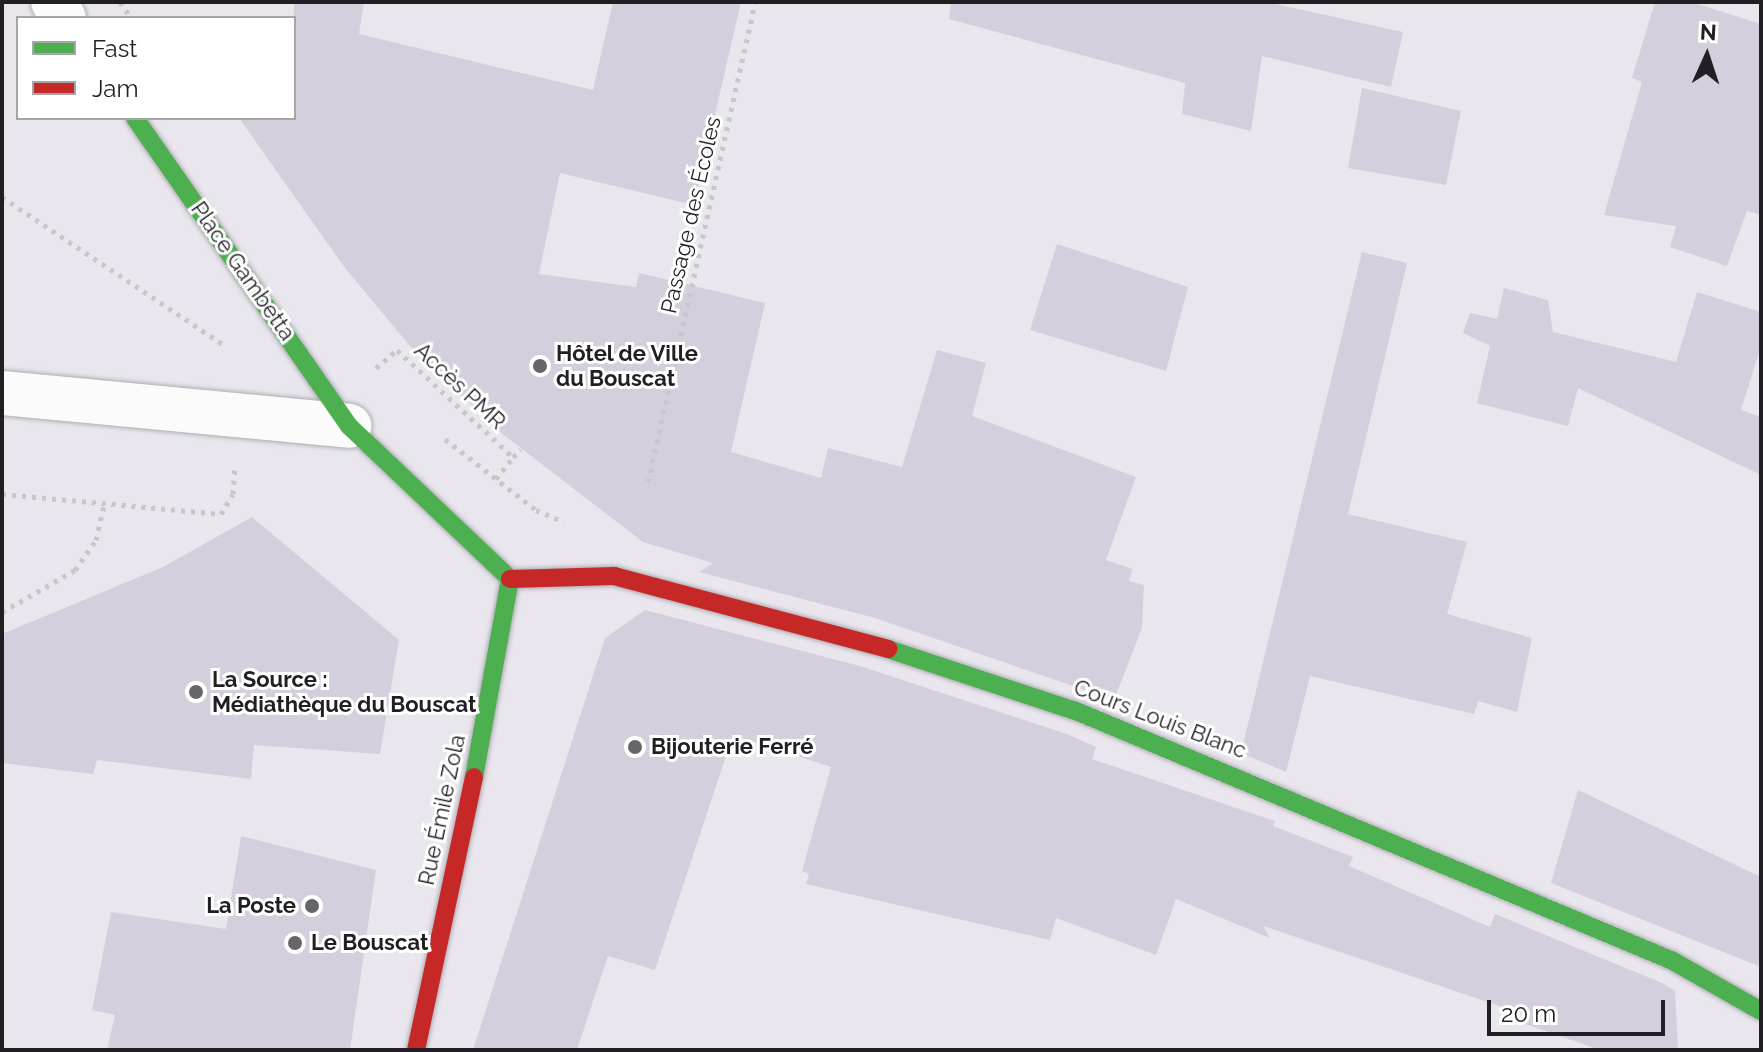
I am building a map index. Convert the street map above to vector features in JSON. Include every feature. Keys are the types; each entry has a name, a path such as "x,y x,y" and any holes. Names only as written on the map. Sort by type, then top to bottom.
{"street":[{"name":"Place Gambetta","path":"136,120 349,426 510,579"},
{"path":"2,393 349,426"},
{"name":"Cours Louis Blanc","path":"510,579 614,576 867,642 1076,711 1659,954 1761,1011"},
{"name":"Rue Émile Zola","path":"416,1050 492,693 510,579"}],"path":[{"name":"Passage des Écoles","path":"648,482 755,2"},
{"path":"2,197 250,362 233,494 221,514 2,494"},
{"name":"Accès PMR","path":"376,368 397,350 513,457 521,449"},
{"path":"368,360 382,377"},
{"path":"435,431 536,510 574,527"},
{"path":"496,479 513,457"},
{"path":"2,612 75,570 96,540 104,505"}],"building":[{"path":"294,2 364,2 359,34 593,90 613,2 741,2 694,205 560,173 539,274 636,287 639,273 765,303 731,452 821,478 828,448 902,467 937,350 986,363 972,416 1136,477 1106,560 1133,569 1129,581 1144,585 1142,628 1114,700 875,618 699,572 713,563 643,542 500,432 409,345 345,268 240,120 296,120"},
{"path":"951,2 1267,2 1403,32 1391,87 1262,56 1251,131 1182,114 1185,83 949,19"},
{"path":"1655,2 1691,2 1761,24 1761,215 1747,211 1727,266 1670,247 1676,226 1604,215 1642,82 1632,78"},
{"path":"1362,88 1461,111 1446,185 1348,168"},
{"path":"1057,244 1188,287 1166,371 1030,330"},
{"path":"1362,252 1407,263 1348,514 1467,542 1447,614 1532,638 1517,712 1478,701 1474,714 1310,676 1286,772 1241,753"},
{"path":"1504,288 1548,300 1553,332 1676,362 1697,292 1761,312 1761,346 1741,410 1761,417 1761,475 1578,388 1568,426 1477,403 1490,346 1463,333 1470,313 1497,319"},
{"name":"La Source : Médiathèque du Bouscat","path":"252,517 399,640 380,754 254,745 251,779 97,760 93,774 2,763 2,634 163,567"},
{"path":"645,610 860,666 1067,734 1096,747 1092,759 1275,821 1273,826 1353,857 1349,866 1490,927 1495,914 1662,983 1675,991 1678,1050 1600,1050 1514,1020 1526,1015 1263,926 1270,938 1176,899 1156,955 1056,918 1050,940 806,884 809,874 802,871 831,767 733,735 655,970 608,956 577,1050 473,1050 605,638"},
{"path":"1578,790 1761,877 1761,967 1551,883"},
{"name":"Le Bouscat","path":"241,836 376,870 350,1050 107,1050 115,1015 92,1010 111,912 226,929"}],"traffic: fast":[{"path":"136,120 349,426 510,579"},
{"path":"474,777 510,579"},
{"path":"888,649 1076,711 1673,961 1761,1011"}],"traffic: jam":[{"path":"510,579 614,576 888,649"},
{"path":"416,1050 474,777"}],"place":[{"name":"Hôtel de Ville du Bouscat","path":"540,366"},
{"name":"La Source : Médiathèque du Bouscat","path":"196,692"},
{"name":"Bijouterie Ferré","path":"635,747"},
{"name":"La Poste","path":"312,906"},
{"name":"Le Bouscat","path":"295,943"}]}
